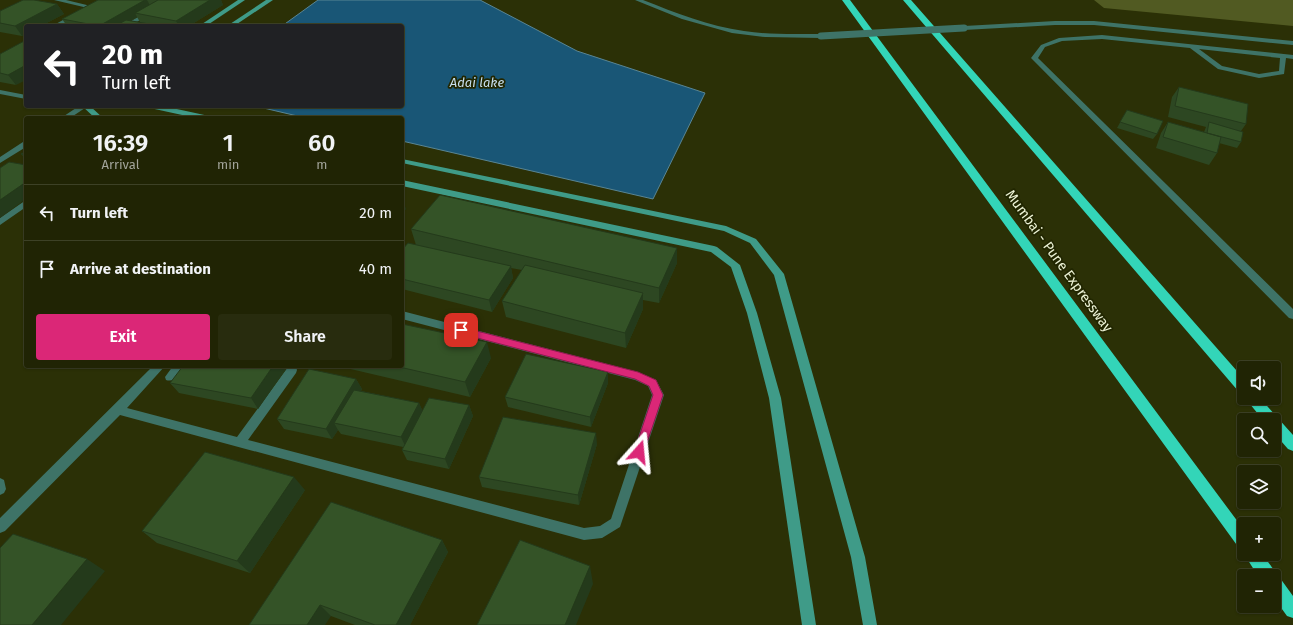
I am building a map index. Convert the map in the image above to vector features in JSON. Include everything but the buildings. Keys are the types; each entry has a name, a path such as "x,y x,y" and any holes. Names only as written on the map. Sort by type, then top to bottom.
{"highway":[{"name":"Mumbai - Pune Expressway","path":"846,0 1237,533"},
{"path":"907,0 1237,380"},
{"path":"1258,405 1265,413"},
{"path":"1281,431 1293,445"},
{"path":"1281,594 1293,610"}],"main road":[{"path":"205,24 242,0"},
{"path":"233,24 270,0"},
{"path":"87,108 97,116"},
{"path":"162,108 197,116"},
{"path":"404,161 726,229 754,242 779,274 858,557 870,625"},
{"path":"404,184 714,249 736,265 752,313 775,398 809,625"}],"street":[{"path":"57,0 92,7"},
{"path":"638,0 689,20 733,31 777,36 821,36 1055,23 1094,23 1293,43"},
{"path":"59,24 99,3"},
{"path":"128,24 154,9 146,7"},
{"path":"1293,57 1102,37 1062,39 1044,46 1034,58 1293,315"},
{"path":"1191,46 1220,68 1259,76 1282,73 1283,56"},
{"path":"0,92 24,97"},
{"path":"69,116 82,108"},
{"path":"2,164 24,146"},
{"path":"0,222 24,204"},
{"path":"118,410 584,534 602,532 616,523 658,395 652,383 638,376 404,317"},
{"path":"0,527 158,368"},
{"path":"170,377 178,368"},
{"path":"240,442 292,370"},
{"path":"0,484 0,489"}],"green space":[{"path":"1094,0 1293,0 1293,26 1104,8"}],"water":[{"name":"Adai lake","path":"318,0 480,0 577,51 705,93 653,199 404,141 404,116 298,116 264,108 404,108 404,24 285,24"}],"route":[{"path":"461,330 638,376 652,383 658,395 639,452"}]}
